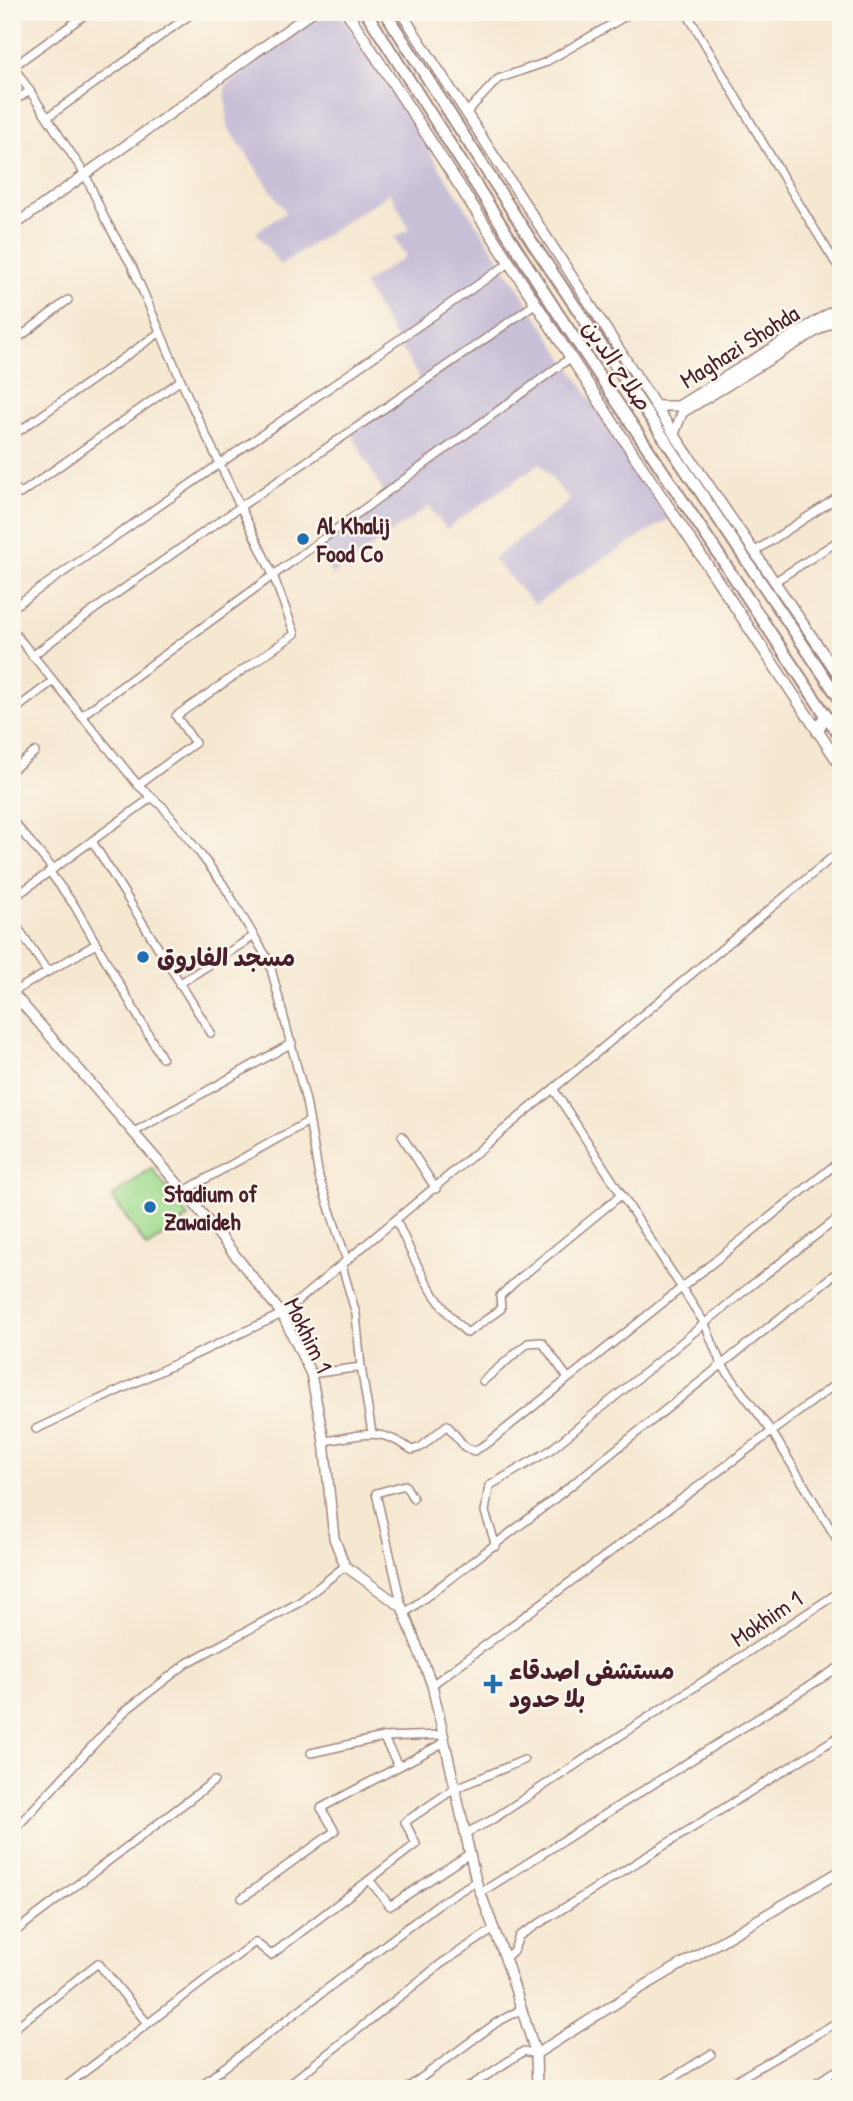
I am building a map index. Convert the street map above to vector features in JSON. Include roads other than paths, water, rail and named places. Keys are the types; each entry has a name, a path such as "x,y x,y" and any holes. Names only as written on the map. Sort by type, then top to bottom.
{"highway":[{"name":"صلاح الدين","path":"366,12 452,152 700,529 753,601 841,738"},
{"name":"صلاح الدين","path":"385,12 534,245 671,438 770,597 841,701"},
{"path":"650,450 655,442 671,438"},
{"path":"753,601 770,597"},
{"path":"818,732 825,714"}],"main road":[{"path":"346,12 570,358 841,766"}],"street":[{"path":"89,12 13,65 86,176 105,219 132,266 159,333 273,575 295,634 176,716 195,743 138,785"},
{"path":"48,117 194,12"},
{"path":"12,226 86,176 312,12"},
{"path":"401,12 655,406 671,438 754,552 841,679"},
{"path":"466,113 498,79 544,63 633,12"},
{"path":"686,12 753,130 769,149 802,211 841,271"},
{"path":"12,102 30,91"},
{"path":"12,607 509,263"},
{"path":"12,343 68,300"},
{"path":"32,656 302,462 376,417 536,303"},
{"name":"Maghazi Shohda","path":"655,406 678,407 841,306"},
{"name":"Maghazi Shohda","path":"671,438 682,413 841,316"},
{"path":"12,436 159,333"},
{"path":"81,716 570,358"},
{"path":"12,484 20,494 181,380"},
{"path":"754,552 841,495"},
{"path":"774,582 841,539"},
{"path":"12,630 138,785 163,807 198,850 223,884 269,961 292,1043 319,1177 345,1264 356,1314 361,1367 372,1433"},
{"path":"831,665 841,658"},
{"path":"12,712 53,681"},
{"path":"12,770 35,752"},
{"path":"12,899 50,869 151,799"},
{"path":"12,820 74,905 162,1058"},
{"path":"92,841 211,1033"},
{"path":"36,1429 282,1314 397,1222 841,850"},
{"path":"12,919 47,971"},
{"path":"179,984 254,936"},
{"path":"12,992 96,944"},
{"name":"Mokhim 1","path":"12,992 184,1191 282,1314 311,1374 324,1441 334,1538 345,1566"},
{"path":"134,1132 292,1043"},
{"path":"554,1090 705,1324 722,1364 772,1432 841,1546"},
{"path":"184,1191 309,1121"},
{"path":"402,1136 436,1189"},
{"path":"324,1441 372,1433 392,1436 412,1450 421,1447 447,1425 465,1447 474,1451 488,1443 841,1160"},
{"path":"397,1222 421,1275 452,1320 467,1333 500,1309 500,1296 515,1282 621,1195"},
{"path":"496,1546 485,1513 489,1486 549,1451 841,1216"},
{"path":"403,1610 496,1546 841,1269"},
{"path":"483,1381 528,1343 542,1342 567,1377"},
{"path":"311,1374 361,1367"},
{"path":"432,1685 841,1380"},
{"path":"413,1498 405,1485 376,1493 403,1610 432,1685 476,1881 505,1958 536,2054 537,2089"},
{"path":"12,1832 125,1711 187,1663 300,1602 345,1566 403,1610"},
{"name":"Mokhim 1","path":"464,1834 490,1821 841,1591"},
{"path":"480,1892 841,1666"},
{"path":"505,1958 514,1950 519,1936 841,1735"},
{"path":"311,1753 383,1737 444,1739"},
{"path":"383,1737 398,1766"},
{"path":"242,1898 335,1831 321,1808 444,1739"},
{"path":"62,2089 255,1942 271,1955 370,1881 416,1844 405,1822 454,1789 524,1759"},
{"path":"12,1934 214,1781"},
{"path":"370,1881 390,1906 469,1854"},
{"path":"466,2089 524,2051 536,2054 629,1995 841,1871"},
{"path":"195,2089 437,1905 476,1881"},
{"path":"283,2089 442,1963 494,1929"},
{"path":"12,2030 98,1962 146,2023"},
{"path":"406,2089 496,2023 520,2010"},
{"path":"721,2089 841,2020"},
{"path":"655,2089 711,2054"},
{"path":"805,2089 841,2068"}],"place":[{"name":"Al Khalij Food Co","path":"303,539"},
{"name":"مسجد الفاروق","path":"143,957"},
{"name":"Stadium of Zawaideh","path":"150,1207"},
{"name":"مستشفى اصدقاء بلا حدود","path":"493,1684"}]}
